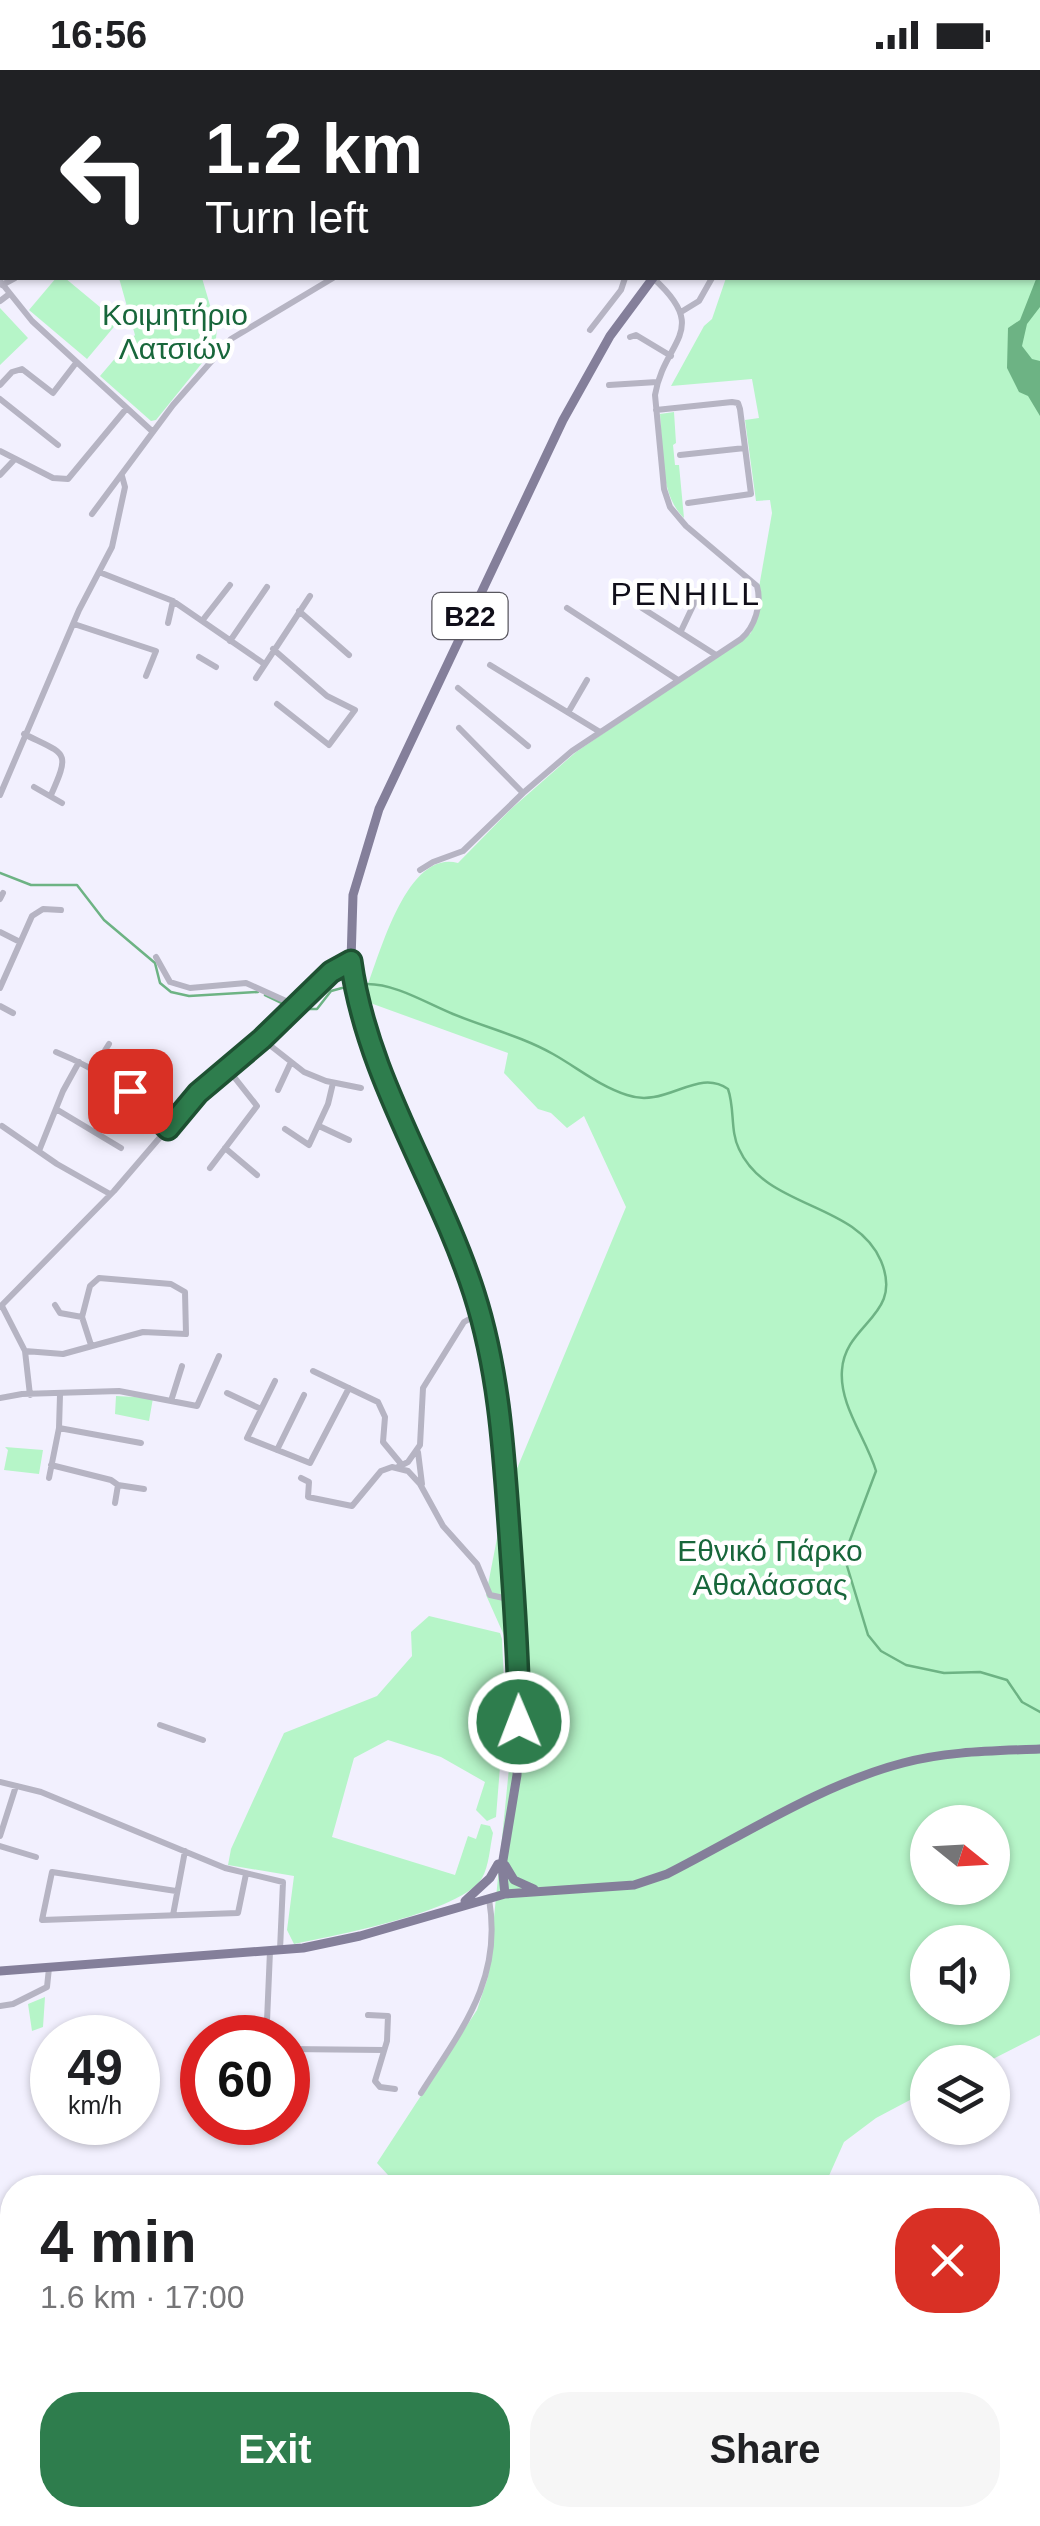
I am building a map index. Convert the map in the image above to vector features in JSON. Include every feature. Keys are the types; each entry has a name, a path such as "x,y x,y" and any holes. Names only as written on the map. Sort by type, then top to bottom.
{"main road":[{"name":"B22","path":"497,1896 517,1760 519,1683 500,1416 480,1314 462,1258 369,1038 353,960 355,916 362,860 378,809 587,376 654,280"},
{"path":"0,1971 275,1951 360,1936 497,1896 634,1885 668,1874 836,1787 906,1762 959,1753 1040,1749"},
{"path":"458,1906 490,1878 500,1861 517,1882 544,1890"}],"street":[{"path":"92,514 153,432 231,340 330,280"},
{"path":"590,330 624,280"},
{"path":"420,870 473,844 522,793 600,732 748,633 759,594 752,581 686,526 670,507 664,489 657,382 682,334 681,312 673,296 657,280"},
{"path":"681,312 696,305 711,280"},
{"path":"1,283 76,363 153,432"},
{"path":"0,301 8,294"},
{"path":"630,337 636,335 671,356"},
{"path":"0,385 14,371 22,369 54,393 76,363"},
{"path":"609,386 657,382"},
{"path":"0,399 58,445"},
{"path":"656,410 738,403 752,494 688,503"},
{"path":"0,451 54,478 68,480 126,409"},
{"path":"680,454 745,448"},
{"path":"0,475 14,460"},
{"path":"0,795 24,734 116,537 126,488 122,476"},
{"path":"100,572 173,602 263,664"},
{"path":"202,622 230,585"},
{"path":"230,641 267,587"},
{"path":"681,631 702,588"},
{"path":"256,678 310,596"},
{"path":"168,623 173,602"},
{"path":"567,608 678,680"},
{"path":"642,608 716,655"},
{"path":"300,612 349,656"},
{"path":"74,624 156,651 146,676"},
{"path":"273,649 327,696 355,710 329,745 277,704"},
{"path":"200,657 216,667"},
{"path":"490,665 600,732"},
{"path":"569,711 587,680"},
{"path":"458,688 528,746"},
{"path":"460,728 522,793"},
{"path":"24,734 63,756 64,763 51,795"},
{"path":"34,788 62,803"},
{"path":"0,988 36,912 43,908 60,910"},
{"path":"0,932 20,942"},
{"path":"156,956 170,982 190,988 246,983 295,1008"},
{"path":"30,1395 26,1351 1,1306 110,1194 198,1093 262,1039 331,972 353,960"},
{"path":"0,1006 13,1012"},
{"path":"262,1039 304,1072 361,1088"},
{"path":"94,1069 109,1044"},
{"path":"56,1052 130,1091 168,1129"},
{"path":"39,1152 79,1061"},
{"path":"278,1090 291,1062"},
{"path":"210,1168 257,1106 227,1068"},
{"path":"285,1129 309,1145 333,1083"},
{"path":"56,1109 121,1148"},
{"path":"2,1126 110,1194"},
{"path":"319,1126 349,1140"},
{"path":"225,1148 257,1175"},
{"path":"26,1351 63,1354 144,1332 186,1334 185,1292 171,1284 99,1278 90,1286 82,1317 91,1345"},
{"path":"55,1305 60,1313 82,1317"},
{"path":"423,1489 418,1450 422,1388 464,1322 480,1314"},
{"path":"0,1398 118,1391 197,1406 219,1356"},
{"path":"171,1401 182,1366"},
{"path":"313,1371 378,1402 382,1408 383,1442 423,1489 443,1526 476,1564 490,1595 514,1600"},
{"path":"276,1381 247,1438 310,1463 350,1388"},
{"path":"227,1393 262,1409"},
{"path":"49,1478 59,1428 60,1395"},
{"path":"278,1450 304,1395"},
{"path":"59,1428 141,1443"},
{"path":"301,1478 309,1482 308,1497 352,1506 381,1471 402,1468 418,1450"},
{"path":"51,1464 144,1490"},
{"path":"114,1503 118,1485"},
{"path":"160,1725 203,1740"},
{"path":"0,1782 41,1792 246,1874 283,1882 268,2015"},
{"path":"0,1836 16,1786"},
{"path":"0,1846 36,1857"},
{"path":"173,1915 185,1851"},
{"path":"176,1890 52,1872 42,1920 238,1912 246,1874"},
{"path":"421,2093 448,2048 460,2036 481,1994 497,1896"},
{"path":"0,2006 47,1987 49,1968"},
{"path":"368,2015 388,2016 390,2028 374,2081 380,2087 396,2089"},
{"path":"310,2049 384,2050"}],"green space":[{"path":"54,280 67,280 118,322 87,359 29,310"},
{"name":"Κοιμητήριο Λατσιών","path":"120,280 203,280 217,329 215,347 156,420 151,421 100,376 135,335"},
{"name":"Εθνικό Πάρκο Αθαλάσσας","path":"725,280 1040,280 1040,2035 1010,2050 1010,2045 910,2045 910,2100 876,2118 844,2142 829,2175 388,2175 377,2163 477,2010 488,1977 519,1669 486,1595 499,1528 516,1471 626,1207 584,1116 567,1128 551,1113 538,1109 504,1073 508,1053 362,1000 396,912 422,873 439,863 458,863 511,809 576,752 751,633 772,513 770,500 756,501 745,420 759,418 752,379 671,386 704,326 712,319"},
{"path":"0,308 28,338 0,365"},
{"path":"674,412 673,445 684,518 670,496 662,455 660,414"},
{"path":"116,1396 153,1398 149,1421 115,1414"},
{"path":"5,1447 43,1450 39,1474 4,1470 8,1450"},
{"path":"429,1616 500,1633 502,1639 505,1704 496,1817 487,1821 476,1810 485,1782 441,1757 388,1740 354,1758 332,1837 455,1875 468,1836 476,1839 481,1824 490,1826 493,1833 482,1878 450,1902 424,1912 294,1944 287,1930 294,1876 228,1865 231,1849 284,1733 377,1696 412,1656 411,1632"},
{"path":"45,1997 44,2015 30,2018 28,2004"}],"shaded area":[{"path":"1036,280 1040,280 1040,307 1027,324 1022,346 1032,359 1040,361 1040,416 1028,396 1019,392 1007,368 1008,328 1020,320"}],"waterway":[{"path":"0,873 31,885 77,885 104,920 155,963 160,983 171,992 189,996 258,992"},
{"path":"367,984 400,991 529,1042 627,1095 655,1097 705,1083 728,1089 736,1142 752,1169 769,1184 852,1227 869,1242 881,1261 886,1280 880,1307 845,1354 842,1370 849,1409 876,1471 844,1556 868,1635 881,1651 906,1665 944,1673 980,1672 1007,1680 1022,1702 1040,1712"},
{"path":"297,1009 317,1009 331,991 342,988"},
{"path":"265,995 290,1007"}],"district":[{"name":"PENHILL","path":"686,594"}],"route":[{"path":"130,1091 168,1129 198,1093 312,994 331,972 351,961 356,995 377,1062 462,1258 489,1348 505,1462 519,1722"}]}
